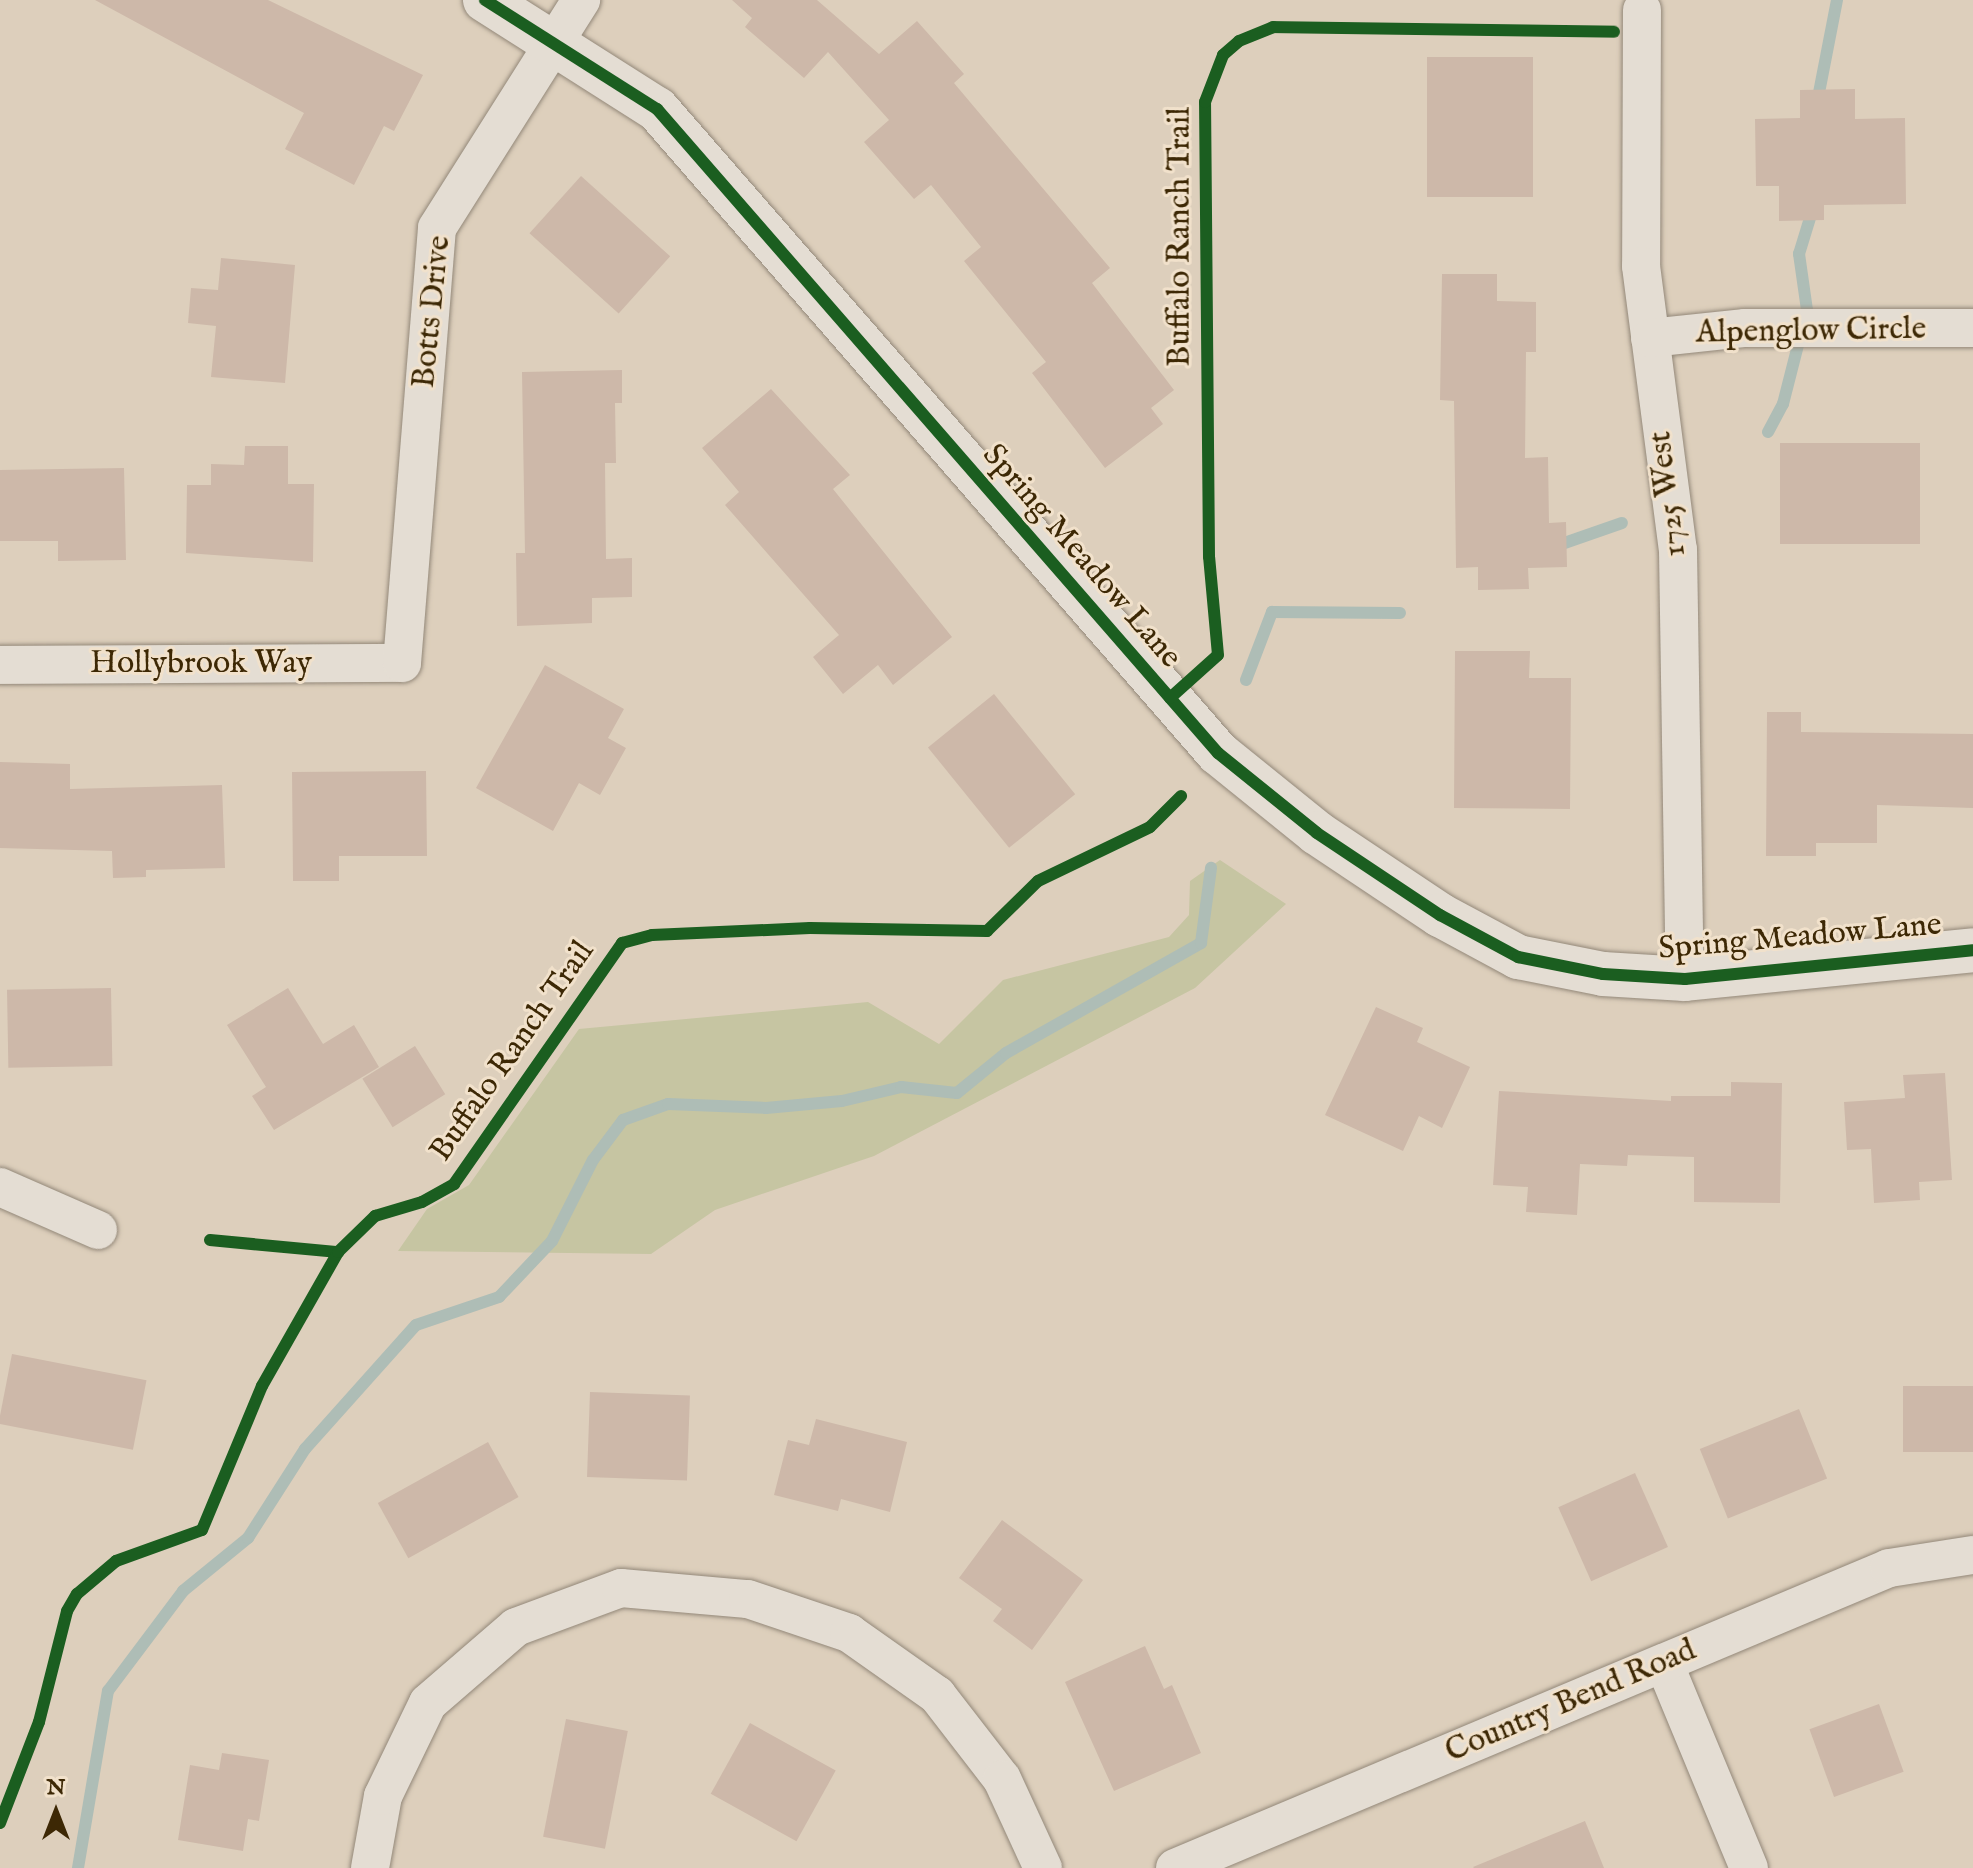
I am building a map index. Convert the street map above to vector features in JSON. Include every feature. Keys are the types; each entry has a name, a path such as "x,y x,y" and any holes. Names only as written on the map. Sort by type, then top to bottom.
{"street":[{"name":"Spring Meadow Lane","path":"485,0 657,109 1218,753 1317,833 1440,915 1518,957 1603,974 1685,979 1973,950"},
{"name":"Botts Drive","path":"402,663 437,228 581,0"},
{"name":"1725 West","path":"1642,10 1641,266 1678,550 1685,979"},
{"name":"Alpenglow Circle","path":"1650,338 1745,328 1973,328"},
{"name":"Hollybrook Way","path":"0,665 402,663"},
{"path":"0,1187 98,1230"},
{"name":"Country Bend Road","path":"1175,1868 1889,1568 1973,1555"},
{"path":"370,1868 383,1796 428,1703 516,1627 621,1588 748,1599 849,1633 937,1695 1002,1779 1043,1868"},
{"path":"1664,1663 1749,1868"}],"green space":[{"path":"1220,860 1286,904 1195,988 874,1156 715,1210 651,1254 398,1251 427,1209 469,1185 579,1029 868,1002 939,1044 1003,980 1169,937 1189,915 1190,881"}],"building":[{"path":"95,0 268,0 423,75 394,131 384,126 354,185 285,149 304,113"},
{"path":"732,0 817,0 879,54 917,21 964,74 954,83 1110,268 1092,283 1174,390 1151,408 1163,424 1105,468 1032,373 1046,362 964,261 981,247 931,185 914,199 864,142 889,120 828,52 804,78 745,27 752,18"},
{"path":"1427,57 1533,57 1533,197 1427,197"},
{"path":"1855,89 1855,119 1905,118 1906,204 1824,205 1824,220 1779,221 1779,186 1756,186 1755,119 1800,118 1800,90"},
{"path":"581,176 670,256 619,314 529,233"},
{"path":"221,258 295,265 285,383 211,377 216,326 188,323 191,288 218,290"},
{"path":"1442,274 1497,274 1497,301 1536,302 1536,352 1526,352 1525,458 1548,457 1549,523 1566,522 1567,567 1528,568 1529,589 1478,590 1478,567 1456,568 1454,401 1440,400"},
{"path":"622,370 622,403 615,403 616,463 605,463 606,559 632,558 632,597 592,598 592,623 517,626 516,553 525,553 522,372"},
{"path":"771,389 850,475 833,489 952,637 893,685 878,665 843,694 813,657 839,635 725,505 739,492 702,448"},
{"path":"1780,443 1920,443 1920,544 1780,544"},
{"path":"245,446 288,446 288,484 314,484 313,562 186,553 187,485 211,485 211,464 244,465"},
{"path":"124,468 126,560 58,561 58,541 0,541 0,470"},
{"path":"1455,651 1530,651 1529,678 1571,678 1570,809 1454,808"},
{"path":"545,665 624,709 608,738 626,748 600,795 579,783 553,831 476,788"},
{"path":"994,694 1075,794 1009,848 928,747"},
{"path":"1767,712 1801,712 1801,732 1973,734 1973,808 1877,805 1877,843 1816,843 1816,856 1766,856"},
{"path":"0,762 70,764 70,789 222,785 225,868 146,870 146,877 113,878 112,851 0,848"},
{"path":"426,771 427,856 339,856 339,881 293,881 292,772"},
{"path":"111,988 112,1066 8,1068 7,990"},
{"path":"288,988 323,1044 354,1025 379,1067 274,1130 252,1096 266,1087 227,1025"},
{"path":"1376,1007 1423,1028 1417,1042 1470,1067 1442,1128 1419,1116 1403,1151 1325,1115"},
{"path":"415,1046 445,1094 393,1127 362,1079"},
{"path":"1945,1073 1952,1180 1919,1182 1920,1200 1874,1203 1871,1149 1847,1150 1844,1102 1905,1098 1903,1075"},
{"path":"1731,1082 1782,1083 1780,1203 1694,1202 1694,1157 1628,1155 1627,1166 1580,1164 1577,1215 1526,1212 1528,1187 1493,1185 1499,1091 1671,1101 1671,1096 1731,1096"},
{"path":"12,1354 146,1380 133,1450 0,1424"},
{"path":"1903,1386 1973,1386 1973,1452 1903,1452"},
{"path":"590,1392 690,1395 687,1480 587,1477"},
{"path":"1799,1409 1827,1479 1728,1519 1700,1449"},
{"path":"816,1419 907,1442 890,1512 841,1499 838,1511 774,1495 788,1440 809,1445"},
{"path":"488,1442 519,1497 408,1558 378,1503"},
{"path":"1635,1473 1668,1547 1591,1581 1558,1507"},
{"path":"1002,1520 1083,1580 1032,1650 993,1621 1002,1609 959,1578"},
{"path":"1145,1646 1164,1689 1172,1685 1201,1753 1114,1791 1065,1682"},
{"path":"1879,1704 1904,1772 1834,1797 1809,1729"},
{"path":"566,1719 628,1731 605,1849 543,1837"},
{"path":"750,1723 836,1771 796,1841 711,1794"},
{"path":"222,1753 269,1760 259,1821 248,1819 243,1851 178,1840 190,1765 219,1770"},
{"path":"1585,1821 1604,1868 1473,1867"}],"waterway":[{"path":"1817,103 1837,0"},
{"path":"1768,432 1783,404 1807,310 1799,254 1814,205"},
{"path":"1553,547 1622,523"},
{"path":"1246,680 1272,612 1400,613"},
{"path":"78,1868 108,1691 183,1591 248,1538 305,1449 416,1325 499,1297 552,1241 593,1160 623,1120 668,1104 766,1108 842,1101 901,1087 957,1093 1006,1053 1201,943 1211,868"}],"cycle path":[{"path":"485,0 657,109 1218,753 1317,833 1440,915 1518,957 1603,974 1685,979 1973,950"},
{"name":"Buffalo Ranch Trail","path":"1170,698 1218,655 1209,557 1205,102 1223,55 1239,41 1273,27 1614,32"},
{"name":"Buffalo Ranch Trail","path":"0,1823 39,1722 67,1611 77,1594 116,1561 202,1530 262,1386 338,1252 375,1216 422,1202 454,1184 622,943 652,935 810,928 987,931 1038,881 1150,827 1181,796"},
{"path":"210,1240 338,1252"}]}
